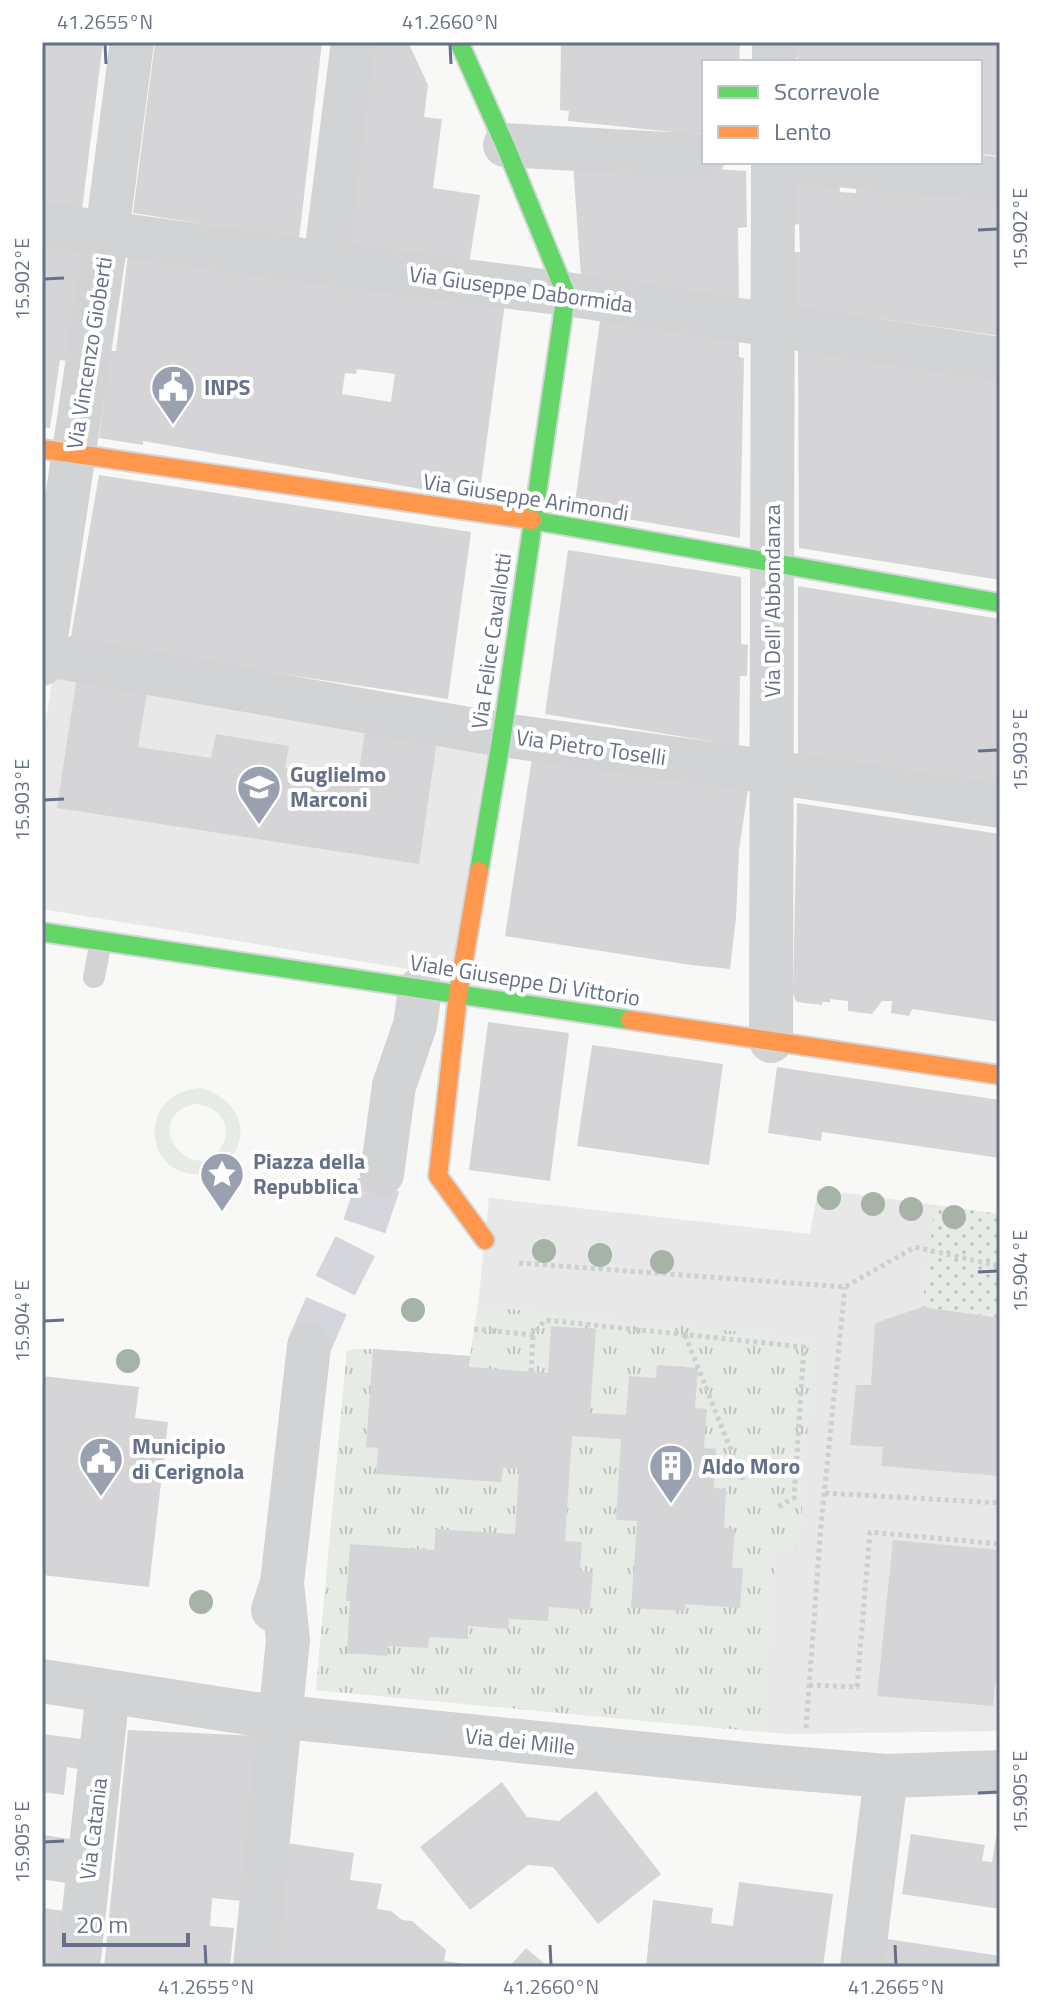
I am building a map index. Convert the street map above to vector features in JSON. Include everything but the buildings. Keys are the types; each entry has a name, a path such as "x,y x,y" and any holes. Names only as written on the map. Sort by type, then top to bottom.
{"street":[{"name":"Via Vincenzo Gioberti","path":"43,658 58,451 107,233 132,42"},
{"path":"325,263 353,42"},
{"path":"459,42 566,294"},
{"path":"505,145 702,156"},
{"name":"Via Dell' Abbondanza","path":"771,1041 773,164"},
{"path":"824,164 1000,179"},
{"name":"Via Giuseppe Dabormida","path":"42,224 566,294 1000,359"},
{"name":"Via Felice Cavallotti","path":"425,989 502,735 566,294"},
{"name":"Via Giuseppe Arimondi","path":"58,451 533,520 1000,603"},
{"name":"Via Pietro Toselli","path":"43,658 502,735 1000,806"},
{"name":"Viale Giuseppe Di Vittorio","path":"42,932 1000,1075"},
{"path":"382,1174 394,1086 425,989"},
{"path":"425,989 438,1176 485,1240"},
{"path":"255,1967 266,1715 264,1638 282,1583 309,1346"},
{"name":"Via dei Mille","path":"42,1681 266,1715 886,1776 1000,1772"},
{"name":"Via Catania","path":"78,1967 108,1691"},
{"path":"862,1967 886,1776"},
{"path":"42,1857 88,1864"}],"lane":[{"path":"94,977 101,941"}],"path":[{"path":"514,1263 845,1287 915,1247 1000,1266"},
{"path":"808,1710 845,1287"},
{"path":"531,1372 533,1335 545,1320 804,1347 794,1498 776,1508"},
{"path":"474,1329 533,1335"},
{"path":"685,1335 744,1483"},
{"path":"825,1493 1000,1503"},
{"path":"809,1685 857,1687 870,1532 1000,1544"}],"shaded area":[{"name":"Guglielmo Marconi","path":"55,664 489,742 451,976 42,909 42,743"},
{"path":"818,1189 1000,1214 1000,1731 787,1734 316,1690 347,1350 470,1356 489,1198 810,1234"}],"green space":[{"path":"200,1088 212,1092 230,1106 240,1125 238,1147 231,1158 209,1173 182,1172 168,1163 158,1150 156,1119 164,1105 179,1094","holes":["194,1104 216,1111 226,1130 222,1146 211,1158 198,1161 186,1157 176,1148 170,1124 177,1112"]},
{"path":"935,1205 1000,1214 1000,1318 922,1307"},
{"path":"478,1306 814,1339 799,1548 776,1551 761,1732 316,1690 347,1350 470,1356"}],"tunnel":[{"path":"309,1346 362,1233 382,1174"}],"traffic: fast":[{"path":"459,42 566,294 502,735 479,871"},
{"path":"532,520 1000,603"},
{"path":"42,932 630,1020"}],"traffic: slow":[{"path":"42,449 532,520"},
{"path":"479,871 458,994 438,1176 485,1240"},
{"path":"630,1020 1000,1075"}],"place":[{"name":"INPS","path":"173,426"},
{"name":"Guglielmo Marconi","path":"259,826"},
{"name":"Piazza della Repubblica","path":"222,1213"},
{"name":"Municipio di Cerignola","path":"101,1498"},
{"name":"Aldo Moro","path":"671,1505"}]}
